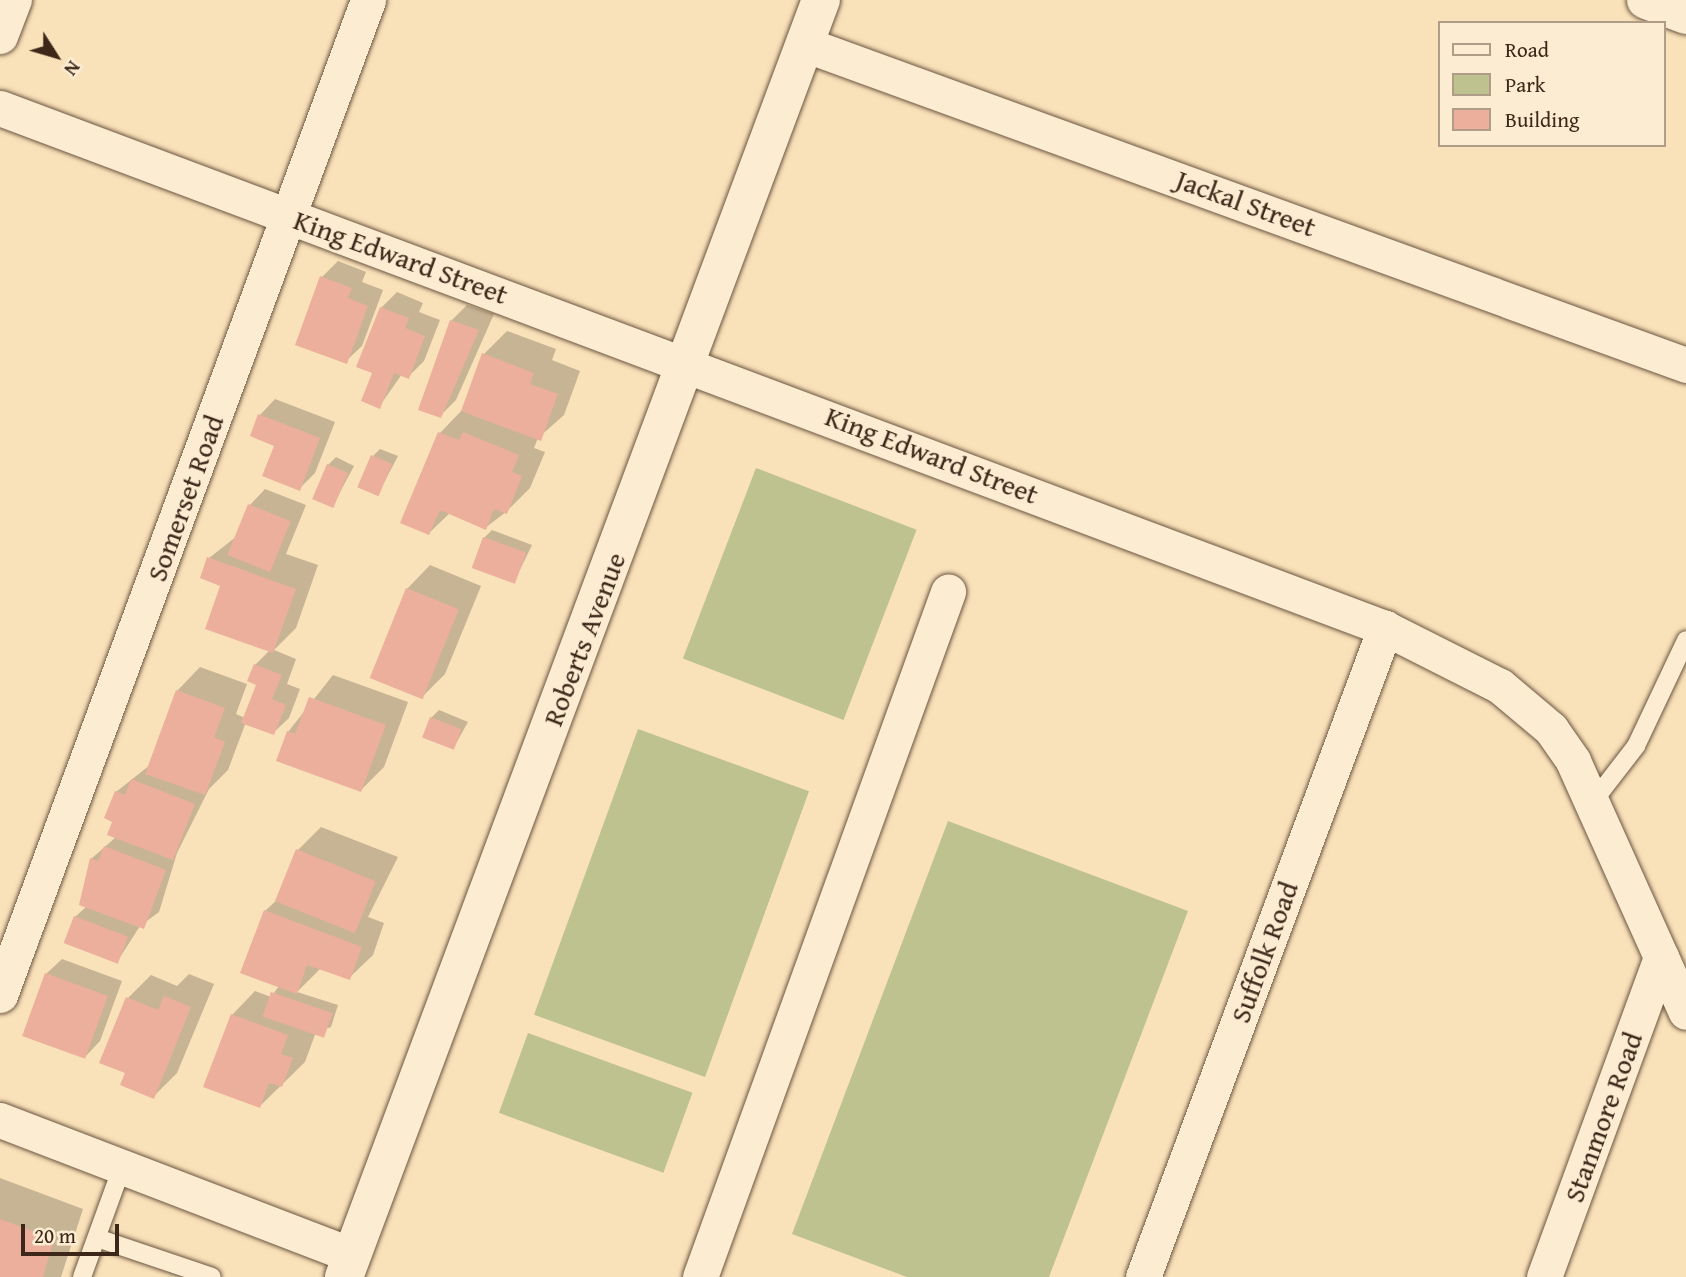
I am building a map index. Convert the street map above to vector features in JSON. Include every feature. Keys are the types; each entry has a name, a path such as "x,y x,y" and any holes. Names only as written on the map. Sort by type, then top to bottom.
{"main road":[{"name":"Roberts Avenue","path":"348,1266 690,362 821,0"},
{"path":"1646,0 1686,15"}],"street":[{"path":"0,36 14,0"},
{"name":"Somerset Road","path":"0,995 368,0"},
{"name":"Jackal Street","path":"804,44 1686,365"},
{"name":"King Edward Street","path":"0,108 690,362 1385,628 1525,704 1573,761 1686,1012"},
{"path":"700,1277 948,592"},
{"name":"Suffolk Road","path":"1143,1277 1385,628"},
{"name":"Stanmore Road","path":"1544,1277 1661,957"},
{"path":"0,1120 122,1167 348,1266"}],"lane":[{"path":"1592,803 1636,746 1686,639"},
{"path":"82,1277 122,1167"},
{"path":"97,1238 212,1277"}],"green space":[{"path":"756,468 917,530 843,720 683,658"},
{"path":"638,729 809,791 705,1077 534,1015"},
{"path":"948,821 1188,911 1049,1277 907,1277 792,1234"},
{"path":"528,1033 692,1093 663,1173 499,1113"}],"building":[{"path":"320,276 352,288 348,298 368,306 347,364 295,345"},
{"path":"380,307 409,318 405,328 425,336 409,379 394,373 380,409 361,401 372,373 356,367"},
{"path":"450,320 479,330 441,418 418,410"},
{"path":"482,353 534,373 530,384 558,394 541,441 461,411"},
{"path":"258,414 320,438 300,491 262,476 274,446 250,436"},
{"path":"438,432 459,440 463,432 519,455 512,472 522,476 507,514 494,509 486,530 440,510 429,535 400,523"},
{"path":"371,455 392,464 378,496 357,487"},
{"path":"327,464 348,473 333,508 312,499"},
{"path":"248,504 291,521 270,572 227,555"},
{"path":"483,537 526,553 515,584 472,568"},
{"path":"207,557 296,589 273,653 205,629 220,586 200,578"},
{"path":"406,588 459,609 423,699 370,678"},
{"path":"254,664 282,675 272,699 286,705 274,735 241,723 256,685 247,681"},
{"path":"176,690 225,708 214,737 225,742 205,795 145,774"},
{"path":"309,697 386,725 361,792 276,761 287,731 295,734"},
{"path":"430,717 462,729 454,750 422,738"},
{"path":"131,779 195,804 173,860 107,835 112,822 104,818 115,791 125,795"},
{"path":"104,846 166,870 144,929 79,905 90,858 98,861"},
{"path":"296,849 376,881 355,933 275,901"},
{"path":"264,910 362,947 350,980 307,965 297,994 240,973"},
{"path":"74,916 128,937 118,964 64,943"},
{"path":"45,973 108,996 85,1059 22,1036"},
{"path":"271,992 332,1013 324,1038 263,1017"},
{"path":"164,996 191,1007 154,1099 120,1085 125,1073 99,1063 126,997 158,1010"},
{"path":"231,1014 288,1035 281,1054 293,1058 282,1087 269,1083 260,1108 203,1087"},
{"path":"0,1219 54,1239 43,1277 0,1277"}]}
